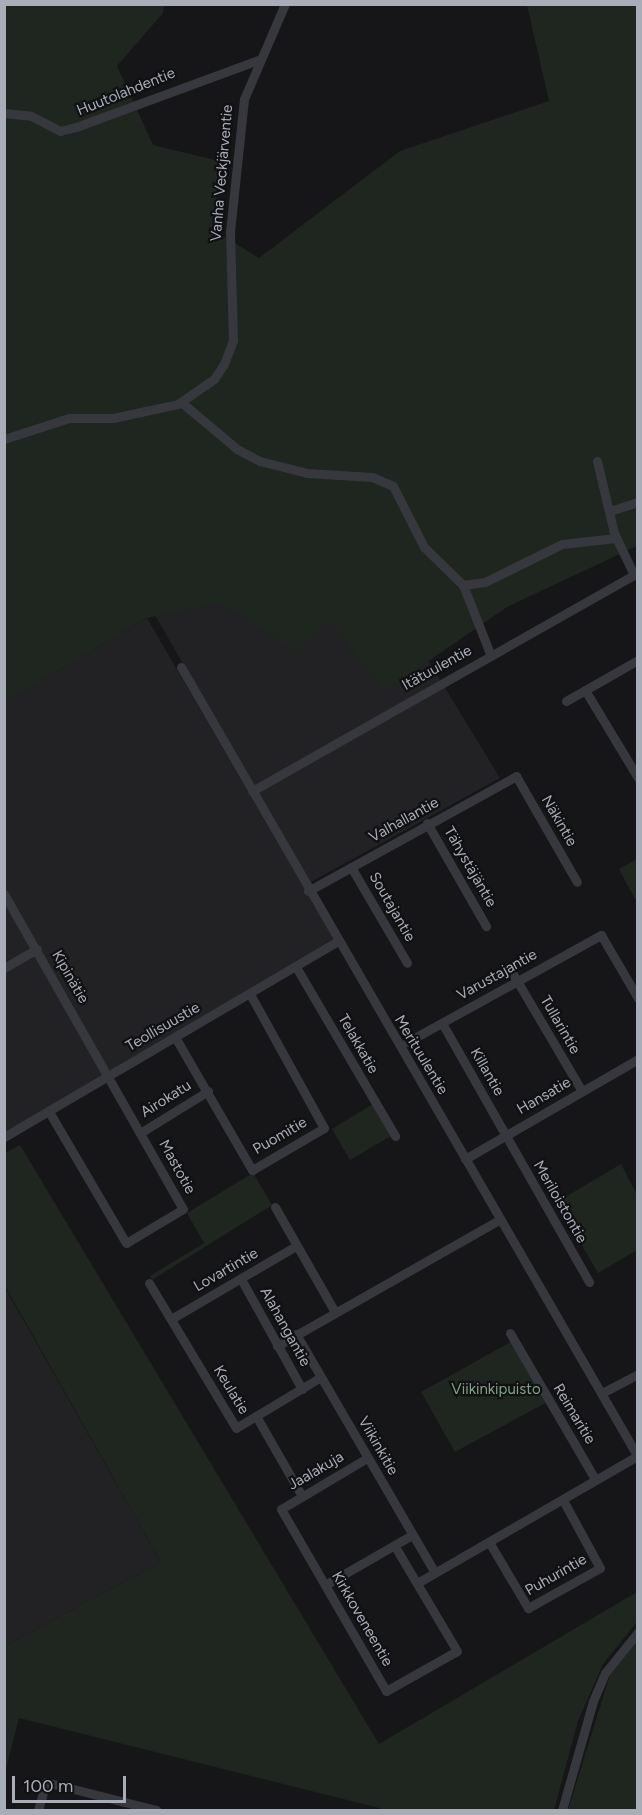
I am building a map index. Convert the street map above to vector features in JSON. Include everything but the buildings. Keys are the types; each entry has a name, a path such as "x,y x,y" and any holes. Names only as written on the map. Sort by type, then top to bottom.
{"street":[{"name":"Vanha Veckjärventie","path":"4,439 69,418 113,418 181,402 214,379 233,340 230,232 244,99 258,60 285,4"},
{"name":"Huutolahdentie","path":"4,113 32,117 60,130 76,128 258,60"},
{"path":"181,402 237,449 260,461 308,473 372,477 393,486 424,547 463,585 491,656"},
{"path":"597,461 616,538 635,574"},
{"path":"610,510 638,502"},
{"path":"463,585 485,582 541,551 616,538"},
{"name":"Itätuulentie","path":"252,791 635,574"},
{"path":"566,701 638,660"},
{"name":"Merituulentie","path":"181,667 337,942 637,1456"},
{"path":"585,690 638,778"},
{"name":"Valhallantie","path":"308,891 427,823 516,776"},
{"name":"Näkintie","path":"516,776 577,882"},
{"name":"Tähystäjäntie","path":"427,823 486,926"},
{"name":"Soutajantie","path":"351,867 407,963"},
{"name":"Kipinätie","path":"4,894 109,1076"},
{"name":"Varustajantie","path":"407,1042 515,977 601,935 638,998"},
{"name":"Teollisuustie","path":"4,1137 337,942"},
{"path":"4,968 37,949"},
{"name":"Telakkatie","path":"296,967 395,1136"},
{"name":"Tullarintie","path":"515,977 582,1091"},
{"name":"Puomitie","path":"175,1037 252,1170 324,1128 250,994"},
{"name":"Killantie","path":"442,1023 506,1136"},
{"name":"Hansatie","path":"465,1159 638,1059"},
{"name":"Mastotie","path":"50,1112 126,1243 183,1209 109,1076"},
{"name":"Airokatu","path":"140,1133 208,1091"},
{"name":"Meriloistontie","path":"506,1136 589,1282"},
{"path":"275,1207 335,1312"},
{"path":"277,1346 499,1220"},
{"name":"Lovartintie","path":"171,1319 296,1246"},
{"name":"Alahangantie","path":"241,1279 302,1389"},
{"name":"Keulatie","path":"149,1282 236,1428 321,1377"},
{"name":"Reimaritie","path":"510,1333 595,1479"},
{"name":"Viikinkitie","path":"296,1334 435,1573"},
{"path":"602,1393 638,1374"},
{"path":"256,1416 302,1496"},
{"path":"419,1582 637,1456"},
{"name":"Jaalakuja","path":"281,1509 367,1458"},
{"name":"Puhurintie","path":"489,1542 528,1608 600,1568 563,1500"},
{"name":"Kirkkoveneentie","path":"281,1509 386,1691 457,1651 419,1582 393,1545"},
{"path":"325,1585 412,1535"},
{"path":"562,1810 593,1701 605,1673 638,1632"},
{"path":"38,1810 46,1782 156,1810"}],"shaded area":[{"path":"338,512 500,778 309,883 155,615"},
{"path":"147,618 336,943 4,1136 4,702"},
{"path":"4,1286 161,1562 5,1646 4,1646"}],"green space":[{"path":"4,5 164,5 163,13 117,66 153,145 219,161 214,230 259,258 400,151 549,101 527,5 637,5 637,546 507,607 385,691 328,620 298,653 220,603 147,618 5,702"},
{"path":"637,859 637,897 635,899 619,869"},
{"path":"373,1104 391,1136 350,1160 332,1129"},
{"path":"20,1145 379,1744 637,1592 637,1622 603,1664 578,1721 554,1810 387,1810 19,1718 5,1772 5,1646 161,1562 5,1286 5,1153"},
{"path":"621,1164 637,1195 637,1250 598,1273 557,1202"},
{"path":"253,1173 272,1205 152,1280 150,1276 204,1243 187,1213"},
{"name":"Viikinkipuisto","path":"514,1340 551,1400 455,1452 421,1392"},
{"path":"637,1641 637,1810 568,1810 610,1675"}]}
